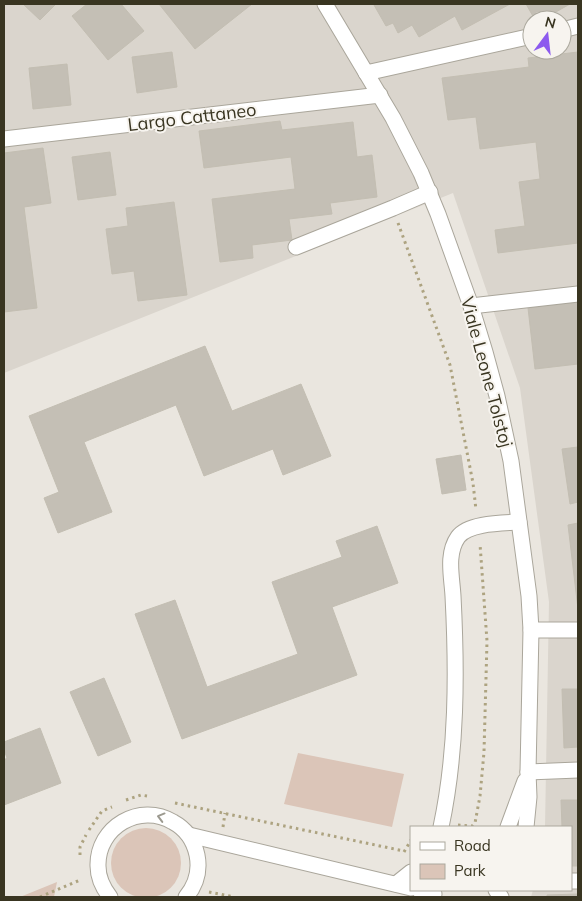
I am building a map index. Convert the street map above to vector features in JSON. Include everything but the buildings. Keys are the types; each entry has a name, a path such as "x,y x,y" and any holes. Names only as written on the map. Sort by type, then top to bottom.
{"street":[{"name":"Viale Leone Tolstoj","path":"325,4 404,136 430,192 470,306 499,403 510,462 529,596 531,630 526,826"},
{"path":"366,73 522,38"},
{"name":"Largo Cattaneo","path":"4,139 380,95"},
{"path":"296,247 430,192"},
{"path":"470,306 578,294"},
{"path":"441,826 447,796 454,723 454,616 451,555 459,535 466,530 479,526 519,522"},
{"path":"531,630 578,630"},
{"path":"528,772 578,770"},
{"name":"Viale Leone Tolstoj","path":"508,826 528,772"},
{"path":"110,897 101,882 98,866 99,850 106,836 118,824 142,814 156,815 179,825 196,848 197,878 186,897"},
{"path":"188,835 410,888"},
{"path":"396,884 410,873"}],"path":[{"path":"141,795 151,797"},
{"path":"174,802 404,851 410,842"},
{"path":"40,897 80,880"},
{"path":"208,892 234,897"}],"shaded area":[{"path":"4,4 578,4 578,897 531,897 533,891 572,891 572,826 545,826 549,602 520,388 453,193 4,373"}],"green space":[{"path":"298,753 404,774 392,827 284,804"},
{"path":"146,828 159,831 171,838 178,850 181,863 178,876 171,888 159,895 146,898 133,895 121,888 114,876 111,863 114,850 121,838 133,831"},
{"path":"57,882 54,897 20,897"}]}
